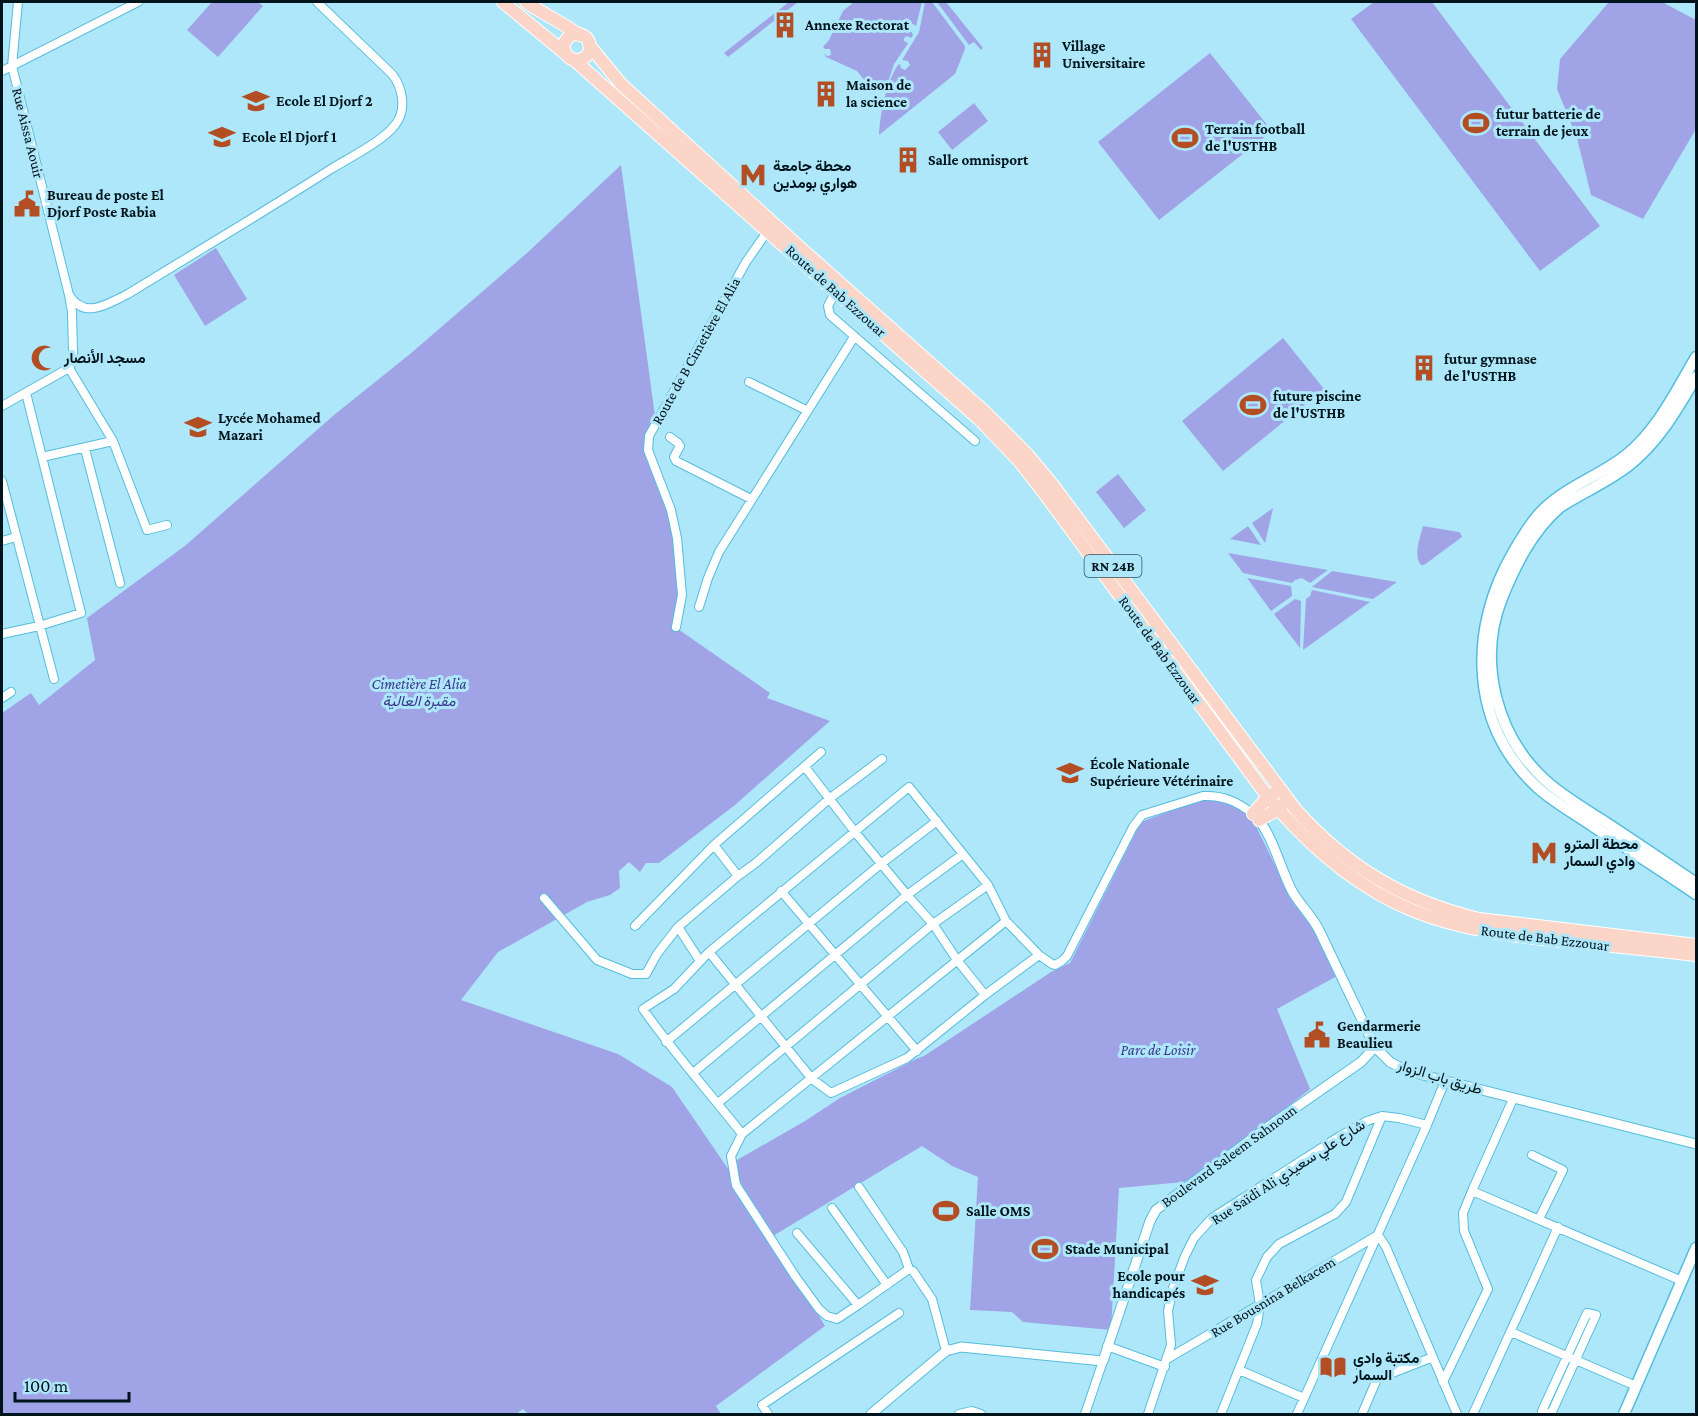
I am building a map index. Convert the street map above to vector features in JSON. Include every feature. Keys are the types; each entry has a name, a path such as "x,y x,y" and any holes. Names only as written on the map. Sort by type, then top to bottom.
{"main road":[{"name":"Route de Bab Ezzouar","path":"503,2 722,183 985,412 1027,454 1052,484 1284,794 1326,842 1351,862 1378,880 1437,908 1479,919 1510,923 1524,931 1696,955"},
{"path":"526,2 569,27 585,38 589,45 587,55 581,59 570,57 564,47 566,40 572,35 579,34"},
{"name":"Route de Bab Ezzouar","path":"589,45 616,79 722,183"},
{"name":"Route de Bab Ezzouar","path":"771,227 836,291 980,420 1020,462 1268,797 1321,853 1347,874 1413,911 1455,924 1502,934 1524,931 1696,945"},
{"path":"1696,357 1666,408 1637,445 1614,464 1555,499 1537,515 1507,563 1497,584 1488,609 1482,657 1487,705 1494,726 1514,761 1527,776 1550,798 1696,894"},
{"path":"1696,377 1675,413 1643,453 1617,474 1560,507 1534,536 1515,567 1497,611 1492,635 1491,659 1493,682 1504,722 1534,770 1558,791 1696,883"},
{"path":"1256,817 1268,797 1284,794"},
{"path":"1256,817 1278,809 1284,794"},
{"path":"1502,934 1507,931 1510,923"},
{"path":"1624,1414 1696,1248"}],"street":[{"name":"Rue Aissa Aouir","path":"18,2 12,66 69,295 72,312 73,352 73,360 69,368"},
{"path":"2,71 138,2"},
{"path":"69,295 74,303 82,308 92,309 128,294 310,183 381,138 396,125 401,114 402,102 399,83 393,74 317,2"},
{"name":"Route de B Cimetière El Alia","path":"676,627 682,595 677,538 671,510 648,450 650,436 746,262 771,227"},
{"path":"836,291 828,306 830,315 975,441"},
{"path":"699,607 719,552 806,410 854,337"},
{"path":"2,406 69,368 113,441 147,530 167,525"},
{"path":"749,382 806,410"},
{"path":"2,634 39,626 81,612 26,393"},
{"path":"670,437 680,446 674,457 676,461 751,500"},
{"path":"42,457 113,441"},
{"path":"85,449 120,583"},
{"path":"2,481 54,679"},
{"path":"2,541 16,537"},
{"path":"2,698 11,692"},
{"path":"635,926 714,846 820,752"},
{"path":"544,898 597,960 632,974 646,974 657,954 678,927 829,799 882,759"},
{"path":"805,767 855,832 933,924 957,960 985,995"},
{"path":"742,1134 666,1042 642,1009 674,989 709,952 909,787 988,885 1006,921 1039,955 1052,964 1062,961 1067,956 1132,826 1142,815 1203,796 1219,796 1234,801 1256,817"},
{"name":"طريق باب الزوار","path":"1256,817 1264,829 1292,891 1319,930 1376,1047 1383,1056 1398,1067 1445,1081 1696,1144"},
{"path":"666,1042 882,863 937,821"},
{"path":"714,846 738,876"},
{"path":"693,1073 907,895 963,854"},
{"path":"718,1103 933,924 988,885"},
{"path":"781,891 917,1051"},
{"path":"909,1269 837,1319 827,1316 819,1310 795,1276 736,1185 731,1156 742,1134 1006,921"},
{"path":"678,927 700,961"},
{"path":"709,952 812,1078 831,1093 907,1058 1039,955"},
{"name":"Boulevard Saleem Sahnoun","path":"1103,1361 1150,1221 1156,1210 1265,1129 1361,1062 1376,1047"},
{"path":"1296,1414 1445,1081"},
{"path":"1443,1382 1488,1289 1464,1231 1463,1213 1513,1099"},
{"path":"1221,1414 1257,1324 1260,1305 1256,1280 1267,1257 1280,1244 1335,1214 1346,1202 1382,1116"},
{"name":"Rue Saïdi Ali شارع علي سعيدي","path":"1148,1414 1171,1345 1168,1311 1173,1288 1194,1238 1212,1218 1250,1192 1367,1121 1382,1116 1427,1125"},
{"path":"1532,1155 1563,1170 1539,1219"},
{"path":"859,1187 903,1252 909,1269 913,1271 932,1299 946,1351"},
{"path":"1472,1191 1682,1281"},
{"path":"832,1208 887,1285"},
{"path":"1473,1414 1558,1227"},
{"path":"798,1233 858,1305"},
{"path":"1378,1235 1386,1247 1457,1414"},
{"name":"Rue Bousnina Belkacem","path":"1166,1363 1378,1235"},
{"path":"768,1414 762,1405 898,1313"},
{"path":"1587,1313 1596,1315 1551,1414 1542,1411 1567,1357 1587,1313"},
{"path":"1510,1332 1636,1386"},
{"path":"1107,1346 1166,1363"},
{"path":"871,1414 946,1351 961,1347 1103,1361 1086,1414"},
{"path":"1362,1414 1377,1379 1433,1358"},
{"path":"1239,1370 1304,1398"},
{"path":"959,1414 972,1412 981,1414"}],"green space":[{"path":"212,2 258,2 263,6 218,57 187,30"},
{"path":"789,2 798,2 728,57 724,53"},
{"path":"854,2 922,2 916,26 911,23 905,26 906,31 912,32 913,36 904,38 904,41 908,43 894,64 885,91 870,87 857,71 826,57 824,53 827,56 831,55 830,49 823,47 829,40 843,11"},
{"path":"925,2 932,2 965,49 955,74 879,135 887,89 898,65 900,64 905,70 910,65 908,61 902,60 919,32"},
{"path":"937,2 946,2 983,48 981,50 974,42 969,45"},
{"name":"futur batterie de terrain de jeux","path":"1374,2 1432,2 1600,226 1540,271 1351,19"},
{"path":"1609,2 1662,2 1696,20 1696,129 1643,219 1591,195 1577,138 1557,89 1560,59"},
{"name":"Terrain football de l'USTHB","path":"1210,53 1272,131 1159,220 1098,142"},
{"path":"974,103 988,121 952,150 938,132"},
{"name":"Cimetière El Alia مقبرة العالية","path":"621,165 655,416 646,436 673,518 679,585 675,627 770,693 767,698 830,721 735,805 659,863 646,863 640,872 629,862 619,871 620,888 610,895 587,902 498,952 461,1000 618,1054 672,1087 757,1211 825,1326 716,1406 721,1414 528,1414 523,1409 516,1414 2,1414 2,713 31,693 39,705 95,660 87,618 186,545 334,415 410,354 527,253"},
{"path":"216,248 247,299 205,326 174,275"},
{"name":"future piscine de l'USTHB","path":"1283,338 1324,389 1223,471 1182,421"},
{"path":"1118,474 1146,510 1124,528 1096,492"},
{"path":"1273,508 1265,543 1252,523"},
{"path":"1248,526 1261,545 1230,539"},
{"path":"1423,526 1459,532 1462,537 1421,565 1417,552"},
{"path":"1228,553 1328,570 1310,583 1302,578 1292,583 1243,573"},
{"path":"1332,571 1397,582 1373,599 1312,587"},
{"path":"1247,578 1291,586 1292,596 1271,611"},
{"path":"1312,590 1370,602 1303,650 1306,599"},
{"path":"1295,599 1301,601 1300,648 1274,614"},
{"name":"Parc de Loisir","path":"1222,798 1250,814 1295,906 1306,909 1337,976 1277,1009 1310,1089 1194,1181 1119,1188 1111,1330 1023,1322 1012,1312 970,1310 978,1177 952,1166 922,1146 773,1236 739,1180 737,1160 840,1098 924,1056 1051,972 1070,963 1141,822 1202,799"}],"place":[{"name":"Annexe Rectorat","path":"785,25"},
{"name":"Village Universitaire","path":"1042,55"},
{"name":"Maison de la science","path":"826,94"},
{"name":"Ecole El Djorf 2","path":"256,101"},
{"name":"futur batterie de terrain de jeux","path":"1476,123"},
{"name":"Ecole El Djorf 1","path":"222,137"},
{"name":"Terrain football de l'USTHB","path":"1185,138"},
{"name":"Salle omnisport","path":"908,160"},
{"name":"محطة جامعة هواري بومدين","path":"753,175"},
{"name":"Bureau de poste El Djorf Poste Rabia","path":"27,204"},
{"name":"مسجد الأنصار","path":"44,358"},
{"name":"futur gymnase de l'USTHB","path":"1424,368"},
{"name":"future piscine de l'USTHB","path":"1253,405"},
{"name":"Lycée Mohamed Mazari","path":"198,427"},
{"name":"École Nationale Supérieure Vétérinaire","path":"1070,773"},
{"name":"محطة المترو وادي السمار","path":"1544,853"},
{"name":"Gendarmerie Beaulieu","path":"1317,1035"},
{"name":"Salle OMS","path":"946,1211"},
{"name":"Stade Municipal","path":"1045,1249"},
{"name":"Ecole pour handicapés","path":"1205,1285"},
{"name":"مكتبة وادي السمار","path":"1333,1367"}]}
